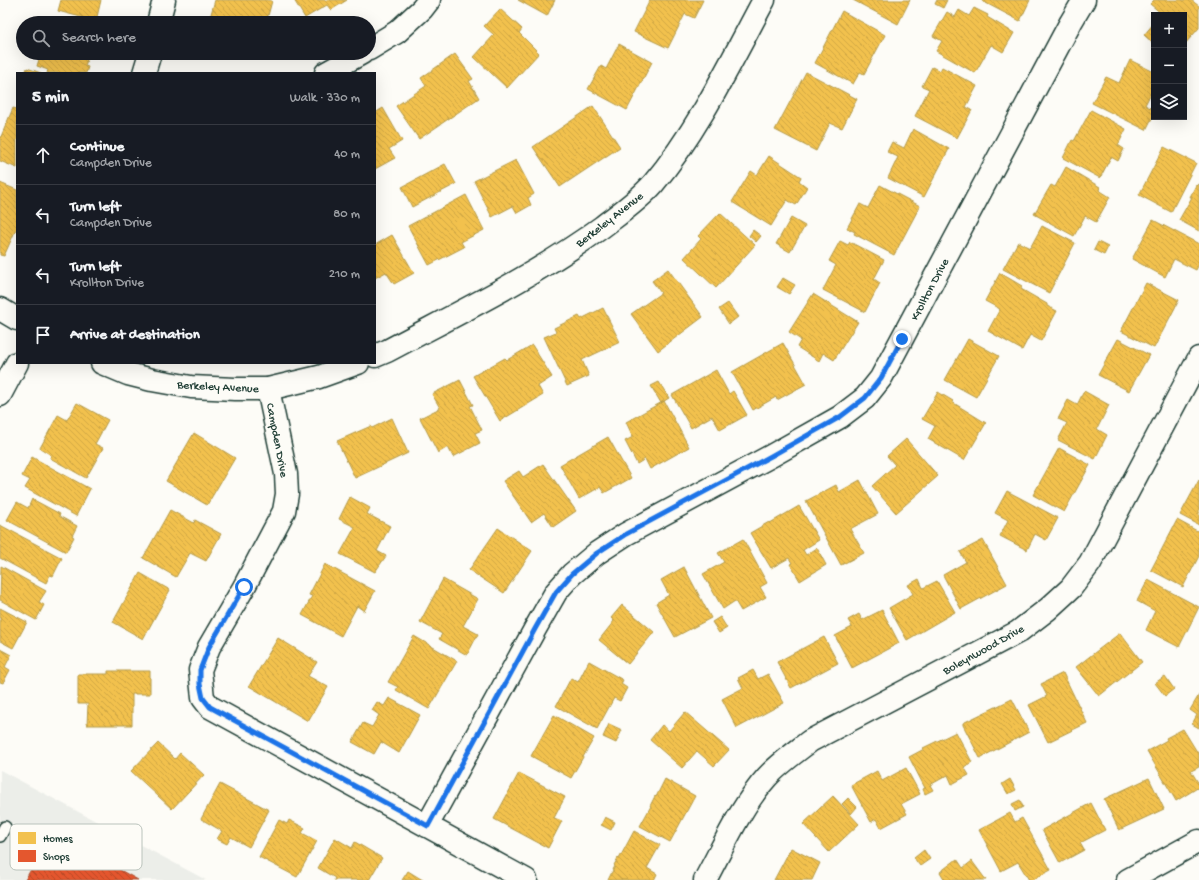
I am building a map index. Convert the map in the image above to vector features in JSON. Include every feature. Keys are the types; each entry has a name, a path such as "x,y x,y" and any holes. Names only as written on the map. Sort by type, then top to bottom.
{"street":[{"path":"160,16 164,0"},
{"path":"376,45 397,32 422,9 429,0"},
{"name":"Berkeley Avenue","path":"376,356 541,269 629,206 652,184 702,116 764,0"},
{"name":"Krollton Drive","path":"428,826 556,592 572,574 597,553 626,534 840,417 865,398 881,378 1084,0"},
{"path":"328,72 349,60"},
{"path":"0,309 16,318"},
{"name":"Boleynwood Drive","path":"705,880 755,791 769,775 787,759 810,741 1018,632 1048,609 1071,588 1090,563 1199,358"},
{"path":"0,395 16,364"},
{"name":"Berkeley Avenue","path":"104,364 128,374 152,380 191,387 235,389 268,389 319,377 355,364"},
{"name":"Campden Drive","path":"268,389 286,474 287,494 284,511 244,587 209,647 200,670 200,684 203,698 210,707 526,880"},
{"path":"1128,880 1199,841"}],"shaded area":[{"path":"0,770 101,824 10,824 10,870 142,870 142,846 206,880 0,880"}],"building: Homes":[{"path":"61,0 101,0 97,16 77,16 58,11"},
{"path":"215,0 272,1 268,16 210,16"},
{"path":"294,0 347,0 331,10 327,5 308,16 304,16"},
{"path":"518,0 555,0 547,16"},
{"path":"650,0 703,0 694,18 685,14 668,48 634,32"},
{"path":"853,0 910,0 898,24"},
{"path":"937,0 947,0 943,8 935,4"},
{"path":"982,0 1030,0 1020,21"},
{"path":"1154,0 1191,0 1199,6 1199,28 1187,42 1187,12 1160,12 1150,4"},
{"path":"974,8 988,15 987,17 1014,33 1003,52 991,45 975,73 936,51 942,41 933,36 947,12 955,17 959,10 969,16"},
{"path":"500,9 522,29 519,33 539,53 507,88 474,57 494,35 484,26"},
{"path":"842,11 885,35 864,74 860,72 853,84 815,63"},
{"path":"1151,27 1151,41 1144,35"},
{"path":"619,44 652,62 627,110 588,89 601,66 606,69"},
{"path":"455,54 473,79 469,81 479,98 419,139 396,106 426,86 421,78"},
{"path":"39,60 87,60 85,66 88,67 86,72 47,72 48,70 37,66"},
{"path":"1130,60 1151,70 1151,93 1145,105 1151,108 1151,120 1146,130 1092,103 1106,77 1119,83"},
{"path":"932,67 940,71 942,67 977,86 966,107 972,110 957,138 915,116 929,89 922,86"},
{"path":"27,68 38,72 25,72"},
{"path":"806,72 857,99 842,128 830,123 816,151 775,130"},
{"path":"593,106 620,147 560,187 533,147"},
{"path":"13,108 16,109 16,168 0,161 0,139"},
{"path":"383,108 402,141 389,149 395,158 376,168 376,112"},
{"path":"1091,110 1126,129 1118,145 1124,149 1118,161 1111,157 1100,178 1063,158 1072,140 1074,141"},
{"path":"913,129 949,149 924,197 888,178 898,157 887,152 892,142 904,148"},
{"path":"1164,147 1196,163 1171,212 1139,195"},
{"path":"769,156 801,177 799,181 807,187 796,205 787,200 771,226 732,202 751,171 757,175"},
{"path":"516,160 534,194 528,198 531,205 517,213 513,206 492,217 474,181"},
{"path":"445,164 456,184 412,207 402,187"},
{"path":"1066,167 1100,187 1099,190 1110,197 1096,222 1085,216 1074,236 1034,214 1051,185 1055,187"},
{"path":"0,183 16,190 16,229 4,256 0,255"},
{"path":"1199,183 1199,231 1179,220 1192,197 1190,197 1196,185 1197,186"},
{"path":"880,185 920,206 894,255 854,234 855,232 847,228 860,204 868,208"},
{"path":"466,195 484,230 461,242 464,247 429,265 408,226"},
{"path":"720,213 755,245 716,288 684,258 701,239 698,236"},
{"path":"791,218 805,226 790,252 776,244"},
{"path":"1153,220 1199,244 1199,264 1196,270 1174,259 1165,277 1132,259"},
{"path":"1042,226 1075,243 1049,293 1003,269 1018,242 1030,248"},
{"path":"753,230 761,236 756,242 749,236"},
{"path":"392,235 414,273 394,284 386,272 376,277 376,244"},
{"path":"840,241 848,245 850,242 884,260 874,279 880,283 865,312 823,290 836,265 829,261"},
{"path":"1098,242 1108,247 1104,255 1094,250"},
{"path":"668,269 703,317 658,351 631,314 661,293 652,281"},
{"path":"1000,273 1022,286 1021,289 1057,311 1041,341 1030,335 1022,350 988,331 1000,309 985,301"},
{"path":"783,278 795,285 789,294 777,287"},
{"path":"1146,283 1179,300 1154,348 1121,331"},
{"path":"813,294 858,322 834,360 823,353 819,361 797,347 801,340 789,332"},
{"path":"728,303 738,317 729,324 719,309"},
{"path":"603,308 620,342 582,360 589,376 567,386 544,337 556,332 554,328 579,316 581,319"},
{"path":"968,339 999,356 976,397 945,380"},
{"path":"1118,339 1149,355 1129,391 1098,375"},
{"path":"783,343 806,384 777,400 776,397 753,410 732,372"},
{"path":"532,345 552,377 538,386 543,395 500,421 473,376 505,358 507,360"},
{"path":"716,370 729,394 733,391 747,415 720,430 712,416 691,428 672,395"},
{"path":"460,380 473,405 470,406 482,430 475,433 480,443 453,457 448,447 438,453 420,418 440,408 432,394"},
{"path":"659,382 669,398 661,403 651,386"},
{"path":"1084,391 1109,405 1097,429 1107,435 1095,459 1058,440 1067,423 1058,419 1068,400 1077,405"},
{"path":"938,392 986,423 964,460 928,439 935,426 922,419"},
{"path":"664,401 689,447 650,469 645,459 637,464 625,441 633,437 626,422"},
{"path":"77,403 108,420 95,444 103,448 86,478 50,458 51,455 40,448 58,415 67,420"},
{"path":"392,418 408,453 355,478 337,441 371,426 372,428"},
{"path":"194,433 235,458 207,505 166,481"},
{"path":"608,437 631,478 604,493 600,487 579,499 560,465"},
{"path":"906,439 938,476 896,513 872,486 895,465 887,456"},
{"path":"1059,448 1090,465 1064,512 1033,495"},
{"path":"32,457 90,489 76,516 25,488 30,480 22,476"},
{"path":"543,464 576,511 553,527 544,513 531,522 503,481 519,471 523,477"},
{"path":"860,480 878,514 850,529 864,553 841,565 806,501 836,485 839,492"},
{"path":"1199,480 1199,525 1180,515"},
{"path":"1007,491 1058,518 1046,540 1035,534 1027,550 1000,536 1008,520 995,513"},
{"path":"350,497 370,508 367,514 390,526 377,551 386,556 375,572 340,554 355,527 339,519"},
{"path":"32,499 60,514 59,516 77,526 72,536 74,537 66,552 7,520 17,502 28,508"},
{"path":"799,506 819,540 803,550 806,555 817,548 826,565 800,581 790,564 792,563 789,558 771,568 750,533"},
{"path":"170,510 194,523 195,520 221,534 206,561 190,553 176,577 143,558"},
{"path":"1177,520 1199,532 1199,556 1183,587 1151,570"},
{"path":"0,525 62,558 53,576 50,575 46,583 0,558"},
{"path":"498,528 532,551 504,593 469,570"},
{"path":"743,539 767,583 760,587 766,597 741,611 735,601 723,609 703,574 724,562 718,553"},
{"path":"983,540 1007,584 961,609 943,575 966,562 960,552"},
{"path":"325,564 375,591 364,611 357,606 341,636 302,615 312,596 309,595"},
{"path":"1,566 46,591 39,602 44,605 36,620 0,600"},
{"path":"684,567 711,618 675,637 656,603 669,595 661,580"},
{"path":"140,573 170,590 143,639 113,622"},
{"path":"443,579 478,599 463,626 478,634 467,655 439,639 442,634 420,622"},
{"path":"919,579 923,588 937,581 955,612 907,640 889,608 913,594 908,585"},
{"path":"1148,580 1199,607 1179,647 1146,630 1155,611 1137,601"},
{"path":"622,605 654,632 628,664 599,640 614,621 611,618"},
{"path":"0,608 27,622 13,648 0,641"},
{"path":"882,610 899,643 852,668 835,636 852,627 848,620 859,614 862,620"},
{"path":"720,617 727,628 719,633 712,622"},
{"path":"1120,633 1142,662 1099,696 1076,667"},
{"path":"414,636 457,661 429,709 396,690 398,687 388,682"},
{"path":"824,637 838,663 791,688 777,662"},
{"path":"278,638 317,662 308,676 328,687 308,721 249,686"},
{"path":"0,649 11,655 5,667 10,670 3,683 0,682"},
{"path":"589,661 623,680 621,684 627,688 620,701 614,698 597,729 556,706 571,678 578,682"},
{"path":"753,670 758,679 768,674 784,703 737,728 722,699 743,688 738,678"},
{"path":"108,671 150,671 150,694 132,694 132,725 87,725 88,704 78,704 78,674 108,674"},
{"path":"1063,673 1087,723 1048,742 1029,705 1047,696 1041,684"},
{"path":"1165,676 1174,689 1165,696 1155,683"},
{"path":"1199,695 1199,728 1192,724 1197,715 1190,710"},
{"path":"389,698 420,715 399,753 381,742 374,754 352,742 363,723 372,727 379,715 372,710 377,702 384,706"},
{"path":"1012,699 1029,732 980,758 963,723"},
{"path":"685,712 729,750 714,766 697,751 682,768 650,740 662,725 669,731"},
{"path":"554,715 594,738 571,778 531,756"},
{"path":"609,724 622,730 616,743 603,737"},
{"path":"1183,729 1199,755 1199,767 1191,771 1199,784 1199,787 1176,801 1147,751"},
{"path":"956,732 972,762 964,767 969,775 952,784 948,775 930,785 933,790 925,794 923,789 925,788 909,757 924,749 923,748"},
{"path":"158,743 175,759 180,753 204,775 172,809 131,771"},
{"path":"906,768 920,794 901,804 907,814 881,828 876,819 871,822 851,785 877,771 882,781"},
{"path":"519,773 565,797 554,818 562,821 548,848 494,819"},
{"path":"1149,778 1164,809 1119,830 1104,799"},
{"path":"665,779 695,796 670,842 640,826"},
{"path":"1010,779 1016,790 1008,794 1002,784"},
{"path":"220,784 269,810 249,847 231,837 227,844 217,839 222,831 201,819"},
{"path":"833,796 859,824 829,852 803,824"},
{"path":"848,798 857,807 851,814 842,804"},
{"path":"1020,800 1023,807 1015,811 1012,804"},
{"path":"1091,803 1105,830 1080,843 1084,850 1060,863 1042,830"},
{"path":"1010,813 1015,822 1022,818 1051,870 1032,880 1029,880 1018,862 1001,871 979,830"},
{"path":"605,817 615,822 611,830 601,825"},
{"path":"279,820 287,824 289,820 305,828 302,833 317,841 297,877 259,857"},
{"path":"634,831 660,845 647,868 657,874 654,880 608,880 615,866 614,865 618,858 619,859"},
{"path":"335,838 352,848 355,842 382,858 369,880 334,880 335,878 318,868"},
{"path":"791,848 820,863 812,880 774,880"},
{"path":"924,850 930,859 920,866 914,858"},
{"path":"957,859 963,868 972,861 986,880 945,880 940,872"},
{"path":"408,871 421,879 423,880 402,880"}],"building: Shops":[{"path":"31,870 120,870 138,880 25,880"}],"route":[{"path":"244,587 209,647 200,670 200,684 203,698 210,707 428,826 556,592 572,574 597,553 626,534 840,417 865,398 881,378 902,339"}]}
